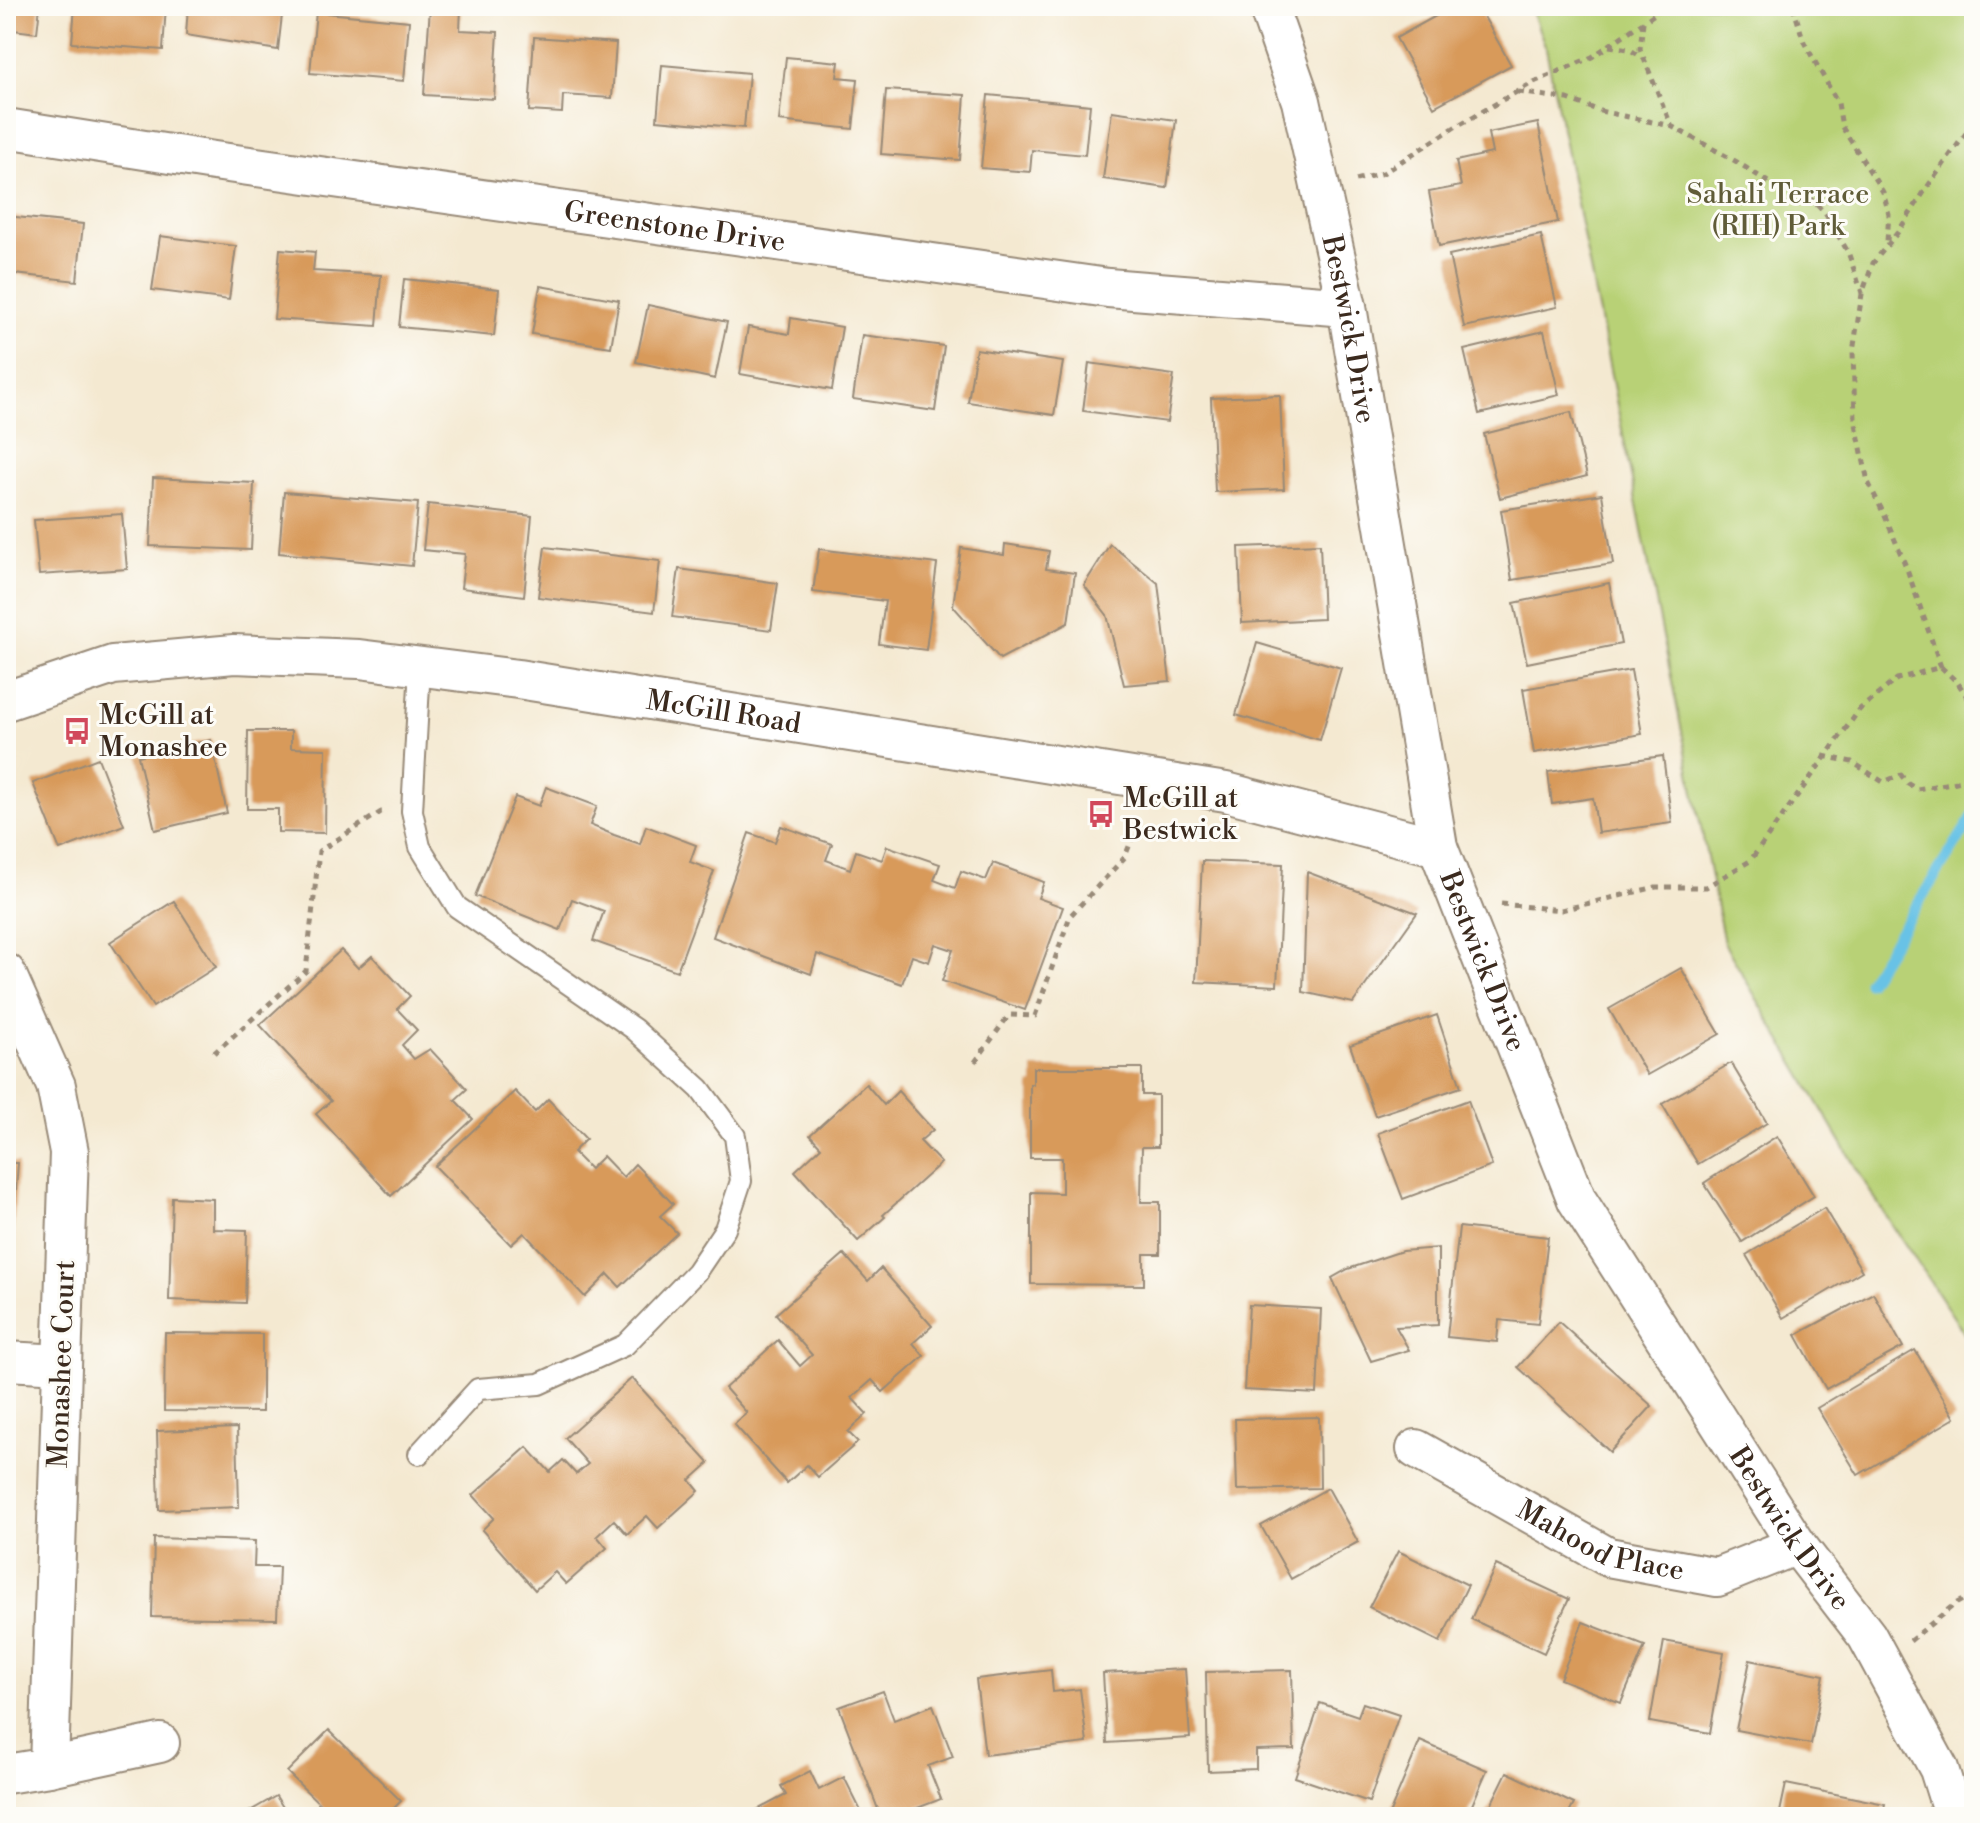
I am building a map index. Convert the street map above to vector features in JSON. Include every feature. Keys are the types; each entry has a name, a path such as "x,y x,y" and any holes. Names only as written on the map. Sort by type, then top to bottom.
{"street":[{"name":"Bestwick Drive","path":"1268,6 1301,101 1347,307 1438,847 1577,1200 1797,1545 1867,1636 1939,1769 1954,1817"},
{"name":"Greenstone Drive","path":"6,128 214,161 1108,288 1347,307"},
{"name":"McGill Road","path":"6,701 113,665 234,654 359,659 518,679 1226,792 1438,847"},
{"name":"Monashee Court","path":"6,973 56,1086 69,1152 49,1767"},
{"path":"6,1361 62,1364"},
{"name":"Mahood Place","path":"1416,1449 1608,1557 1717,1577 1797,1545"},
{"path":"6,1774 160,1743"}],"lane":[{"path":"419,1454 478,1389 539,1384 625,1345 696,1272 725,1229 741,1181 735,1136 700,1089 634,1029 457,907 420,847 412,811 420,667"}],"path":[{"path":"1347,182 1383,173 1455,127 1518,92 1592,57 1666,6"},
{"path":"1793,6 1804,42 1838,103 1842,127 1883,192 1889,214 1886,245"},
{"path":"1643,22 1640,49 1671,126"},
{"path":"1609,46 1636,52 1645,63"},
{"path":"1518,92 1568,99 1600,111 1671,126 1776,187 1812,200 1825,213 1848,252 1862,294"},
{"path":"1974,122 1873,263 1862,294 1853,352 1855,419 1868,482 1907,569 1941,667 1958,683 1974,707"},
{"path":"1500,904 1561,910 1656,887 1706,887 1750,861 1823,756 1860,709 1897,679 1941,667"},
{"path":"1823,756 1852,762 1883,782 1901,775 1917,789 1974,779"},
{"path":"214,1053 306,971 319,851 381,812"},
{"path":"975,1062 1009,1015 1035,1016 1070,916 1125,857 1139,820"},
{"path":"1883,1666 1919,1632 1955,1604 1974,1594"}],"green space":[{"name":"Sahali Terrace (RIH) Park","path":"1530,6 1974,6 1974,1348 1871,1193 1724,943 1546,48"}],"building":[{"path":"6,6 40,6 37,33 6,29"},
{"path":"75,6 166,6 163,50 72,43"},
{"path":"188,6 283,6 278,50 186,35"},
{"path":"1454,6 1478,6 1511,65 1434,107 1396,38"},
{"path":"430,7 461,8 460,30 498,32 494,99 424,95"},
{"path":"316,12 409,21 404,81 310,73"},
{"path":"534,37 616,43 612,98 563,95 562,113 529,111"},
{"path":"786,57 839,62 837,77 858,79 853,129 779,121"},
{"path":"662,65 749,73 744,128 657,120"},
{"path":"886,90 965,95 960,160 881,154"},
{"path":"988,95 1090,105 1085,155 1032,150 1030,172 981,168"},
{"path":"1112,111 1176,120 1167,188 1103,179"},
{"path":"1538,123 1558,222 1439,246 1429,192 1461,186 1456,161 1492,153 1488,133"},
{"path":"6,216 83,224 77,281 6,273"},
{"path":"1541,235 1557,307 1464,327 1449,255"},
{"path":"160,236 236,246 229,300 152,290"},
{"path":"280,249 315,252 313,271 381,275 377,326 274,319"},
{"path":"404,279 499,289 494,336 399,327"},
{"path":"540,286 619,300 611,347 532,334"},
{"path":"648,305 727,322 715,379 636,362"},
{"path":"791,318 842,327 832,390 740,374 748,327 789,334"},
{"path":"1544,331 1559,395 1479,414 1464,350"},
{"path":"862,335 944,346 935,411 853,399"},
{"path":"976,349 1063,362 1054,415 968,402"},
{"path":"1089,363 1174,375 1167,422 1083,411"},
{"path":"1280,395 1284,489 1215,492 1211,398"},
{"path":"1571,412 1587,476 1500,498 1484,434"},
{"path":"153,478 254,483 251,550 150,546"},
{"path":"284,492 418,503 412,566 279,553"},
{"path":"1602,494 1613,564 1512,580 1501,510"},
{"path":"428,504 532,516 524,596 461,588 465,554 423,550"},
{"path":"122,514 127,569 39,575 34,520"},
{"path":"1005,544 1049,551 1046,569 1075,573 1068,623 1000,659 953,606 961,548 1004,555"},
{"path":"1110,544 1158,583 1170,681 1124,685 1107,615 1084,585"},
{"path":"1320,544 1323,619 1242,623 1239,547"},
{"path":"545,547 660,561 654,612 538,597"},
{"path":"819,549 937,564 926,650 879,644 885,601 813,592"},
{"path":"679,569 778,583 771,630 672,617"},
{"path":"1609,583 1621,644 1527,663 1514,603"},
{"path":"1257,643 1341,668 1320,740 1236,715"},
{"path":"1631,670 1642,734 1534,753 1523,689"},
{"path":"248,731 291,731 291,748 326,749 325,833 278,832 278,809 247,809"},
{"path":"211,740 227,813 155,830 138,756"},
{"path":"1663,756 1672,823 1598,833 1593,798 1552,804 1548,772"},
{"path":"98,758 124,825 60,850 33,783"},
{"path":"546,787 597,806 590,825 614,835 640,844 646,826 696,845 690,862 714,871 677,971 593,941 604,911 572,899 560,930 475,896 515,797 539,806"},
{"path":"781,826 832,844 826,860 850,869 856,851 882,860 887,846 940,864 934,880 955,888 961,871 986,880 993,863 1044,882 1038,898 1063,907 1025,1010 942,981 953,950 935,944 929,962 912,956 902,984 817,954 811,974 713,937 749,833 775,842"},
{"path":"1202,861 1283,864 1277,986 1196,982"},
{"path":"1307,872 1417,913 1353,1003 1303,992"},
{"path":"174,901 216,967 153,1007 110,942"},
{"path":"341,950 358,968 372,956 410,996 397,1009 417,1030 402,1045 414,1059 430,1049 467,1089 455,1100 473,1119 391,1196 316,1114 331,1101 260,1025"},
{"path":"1681,968 1720,1034 1647,1075 1609,1009"},
{"path":"1437,1015 1461,1087 1375,1116 1350,1045"},
{"path":"1731,1063 1767,1123 1698,1164 1662,1104"},
{"path":"1033,1068 1142,1068 1142,1095 1158,1095 1158,1147 1142,1147 1141,1202 1160,1202 1160,1254 1144,1254 1144,1285 1031,1284 1031,1192 1062,1193 1062,1158 1030,1158 1030,1084 1033,1084"},
{"path":"866,1084 884,1105 898,1091 933,1130 920,1141 941,1163 858,1241 795,1171 821,1147 810,1135"},
{"path":"515,1091 535,1112 548,1099 586,1139 573,1152 590,1169 603,1156 623,1177 635,1164 673,1204 660,1216 677,1233 620,1287 608,1274 585,1297 524,1233 511,1245 435,1166"},
{"path":"1468,1100 1492,1166 1403,1199 1378,1133"},
{"path":"1777,1136 1814,1196 1742,1242 1704,1183"},
{"path":"6,1163 18,1163 10,1269 6,1269"},
{"path":"172,1197 213,1199 213,1229 247,1230 245,1303 169,1300"},
{"path":"1824,1208 1862,1271 1783,1318 1746,1255"},
{"path":"1459,1227 1548,1237 1538,1324 1499,1320 1497,1342 1447,1337"},
{"path":"1438,1248 1438,1325 1396,1327 1409,1350 1371,1361 1332,1278 1348,1269 1402,1251"},
{"path":"844,1254 868,1281 881,1268 932,1326 913,1343 924,1356 883,1392 872,1380 852,1398 867,1414 848,1432 858,1442 818,1477 807,1465 787,1483 734,1424 747,1413 725,1388 778,1340 800,1366 812,1355 776,1314"},
{"path":"1873,1293 1903,1347 1826,1389 1796,1335"},
{"path":"1249,1305 1321,1309 1317,1394 1244,1390"},
{"path":"1559,1322 1652,1406 1610,1452 1518,1367"},
{"path":"165,1333 262,1334 262,1412 164,1411"},
{"path":"1915,1350 1955,1418 1858,1475 1817,1408"},
{"path":"632,1378 709,1463 690,1480 699,1491 658,1528 647,1516 627,1534 614,1520 597,1536 607,1548 566,1584 555,1572 535,1590 482,1530 494,1518 473,1495 527,1447 550,1472 563,1460 576,1474 588,1464 565,1438"},
{"path":"1319,1417 1320,1488 1237,1490 1235,1419"},
{"path":"237,1428 239,1507 159,1510 157,1431"},
{"path":"1328,1488 1358,1542 1291,1579 1261,1526"},
{"path":"154,1538 255,1541 254,1567 279,1567 277,1619 152,1617"},
{"path":"1398,1551 1468,1585 1440,1642 1369,1607"},
{"path":"1496,1565 1569,1599 1544,1653 1471,1619"},
{"path":"1583,1622 1645,1646 1621,1703 1560,1679"},
{"path":"1664,1641 1724,1652 1710,1733 1650,1722"},
{"path":"1750,1660 1824,1675 1811,1744 1736,1730"},
{"path":"1185,1669 1190,1738 1107,1743 1103,1673"},
{"path":"1051,1670 1053,1692 1080,1689 1087,1743 985,1755 976,1679"},
{"path":"1292,1670 1294,1749 1256,1750 1256,1769 1208,1771 1206,1672"},
{"path":"883,1691 894,1720 933,1705 953,1757 928,1766 941,1799 894,1817 881,1817 839,1707"},
{"path":"1320,1703 1358,1716 1363,1703 1399,1715 1369,1802 1295,1777"},
{"path":"329,1730 401,1801 385,1817 333,1817 287,1772"},
{"path":"1420,1741 1487,1770 1467,1817 1388,1817"},
{"path":"810,1771 819,1790 844,1777 864,1817 756,1817 753,1812 786,1795 781,1786"},
{"path":"1507,1772 1574,1804 1567,1817 1485,1817"},
{"path":"1786,1784 1885,1804 1882,1817 1779,1817"},
{"path":"276,1796 289,1817 240,1817"}],"waterway":[{"path":"1868,982 1974,815"}],"place":[{"name":"McGill at Monashee","path":"77,731"},
{"name":"McGill at Bestwick","path":"1101,814"}]}
